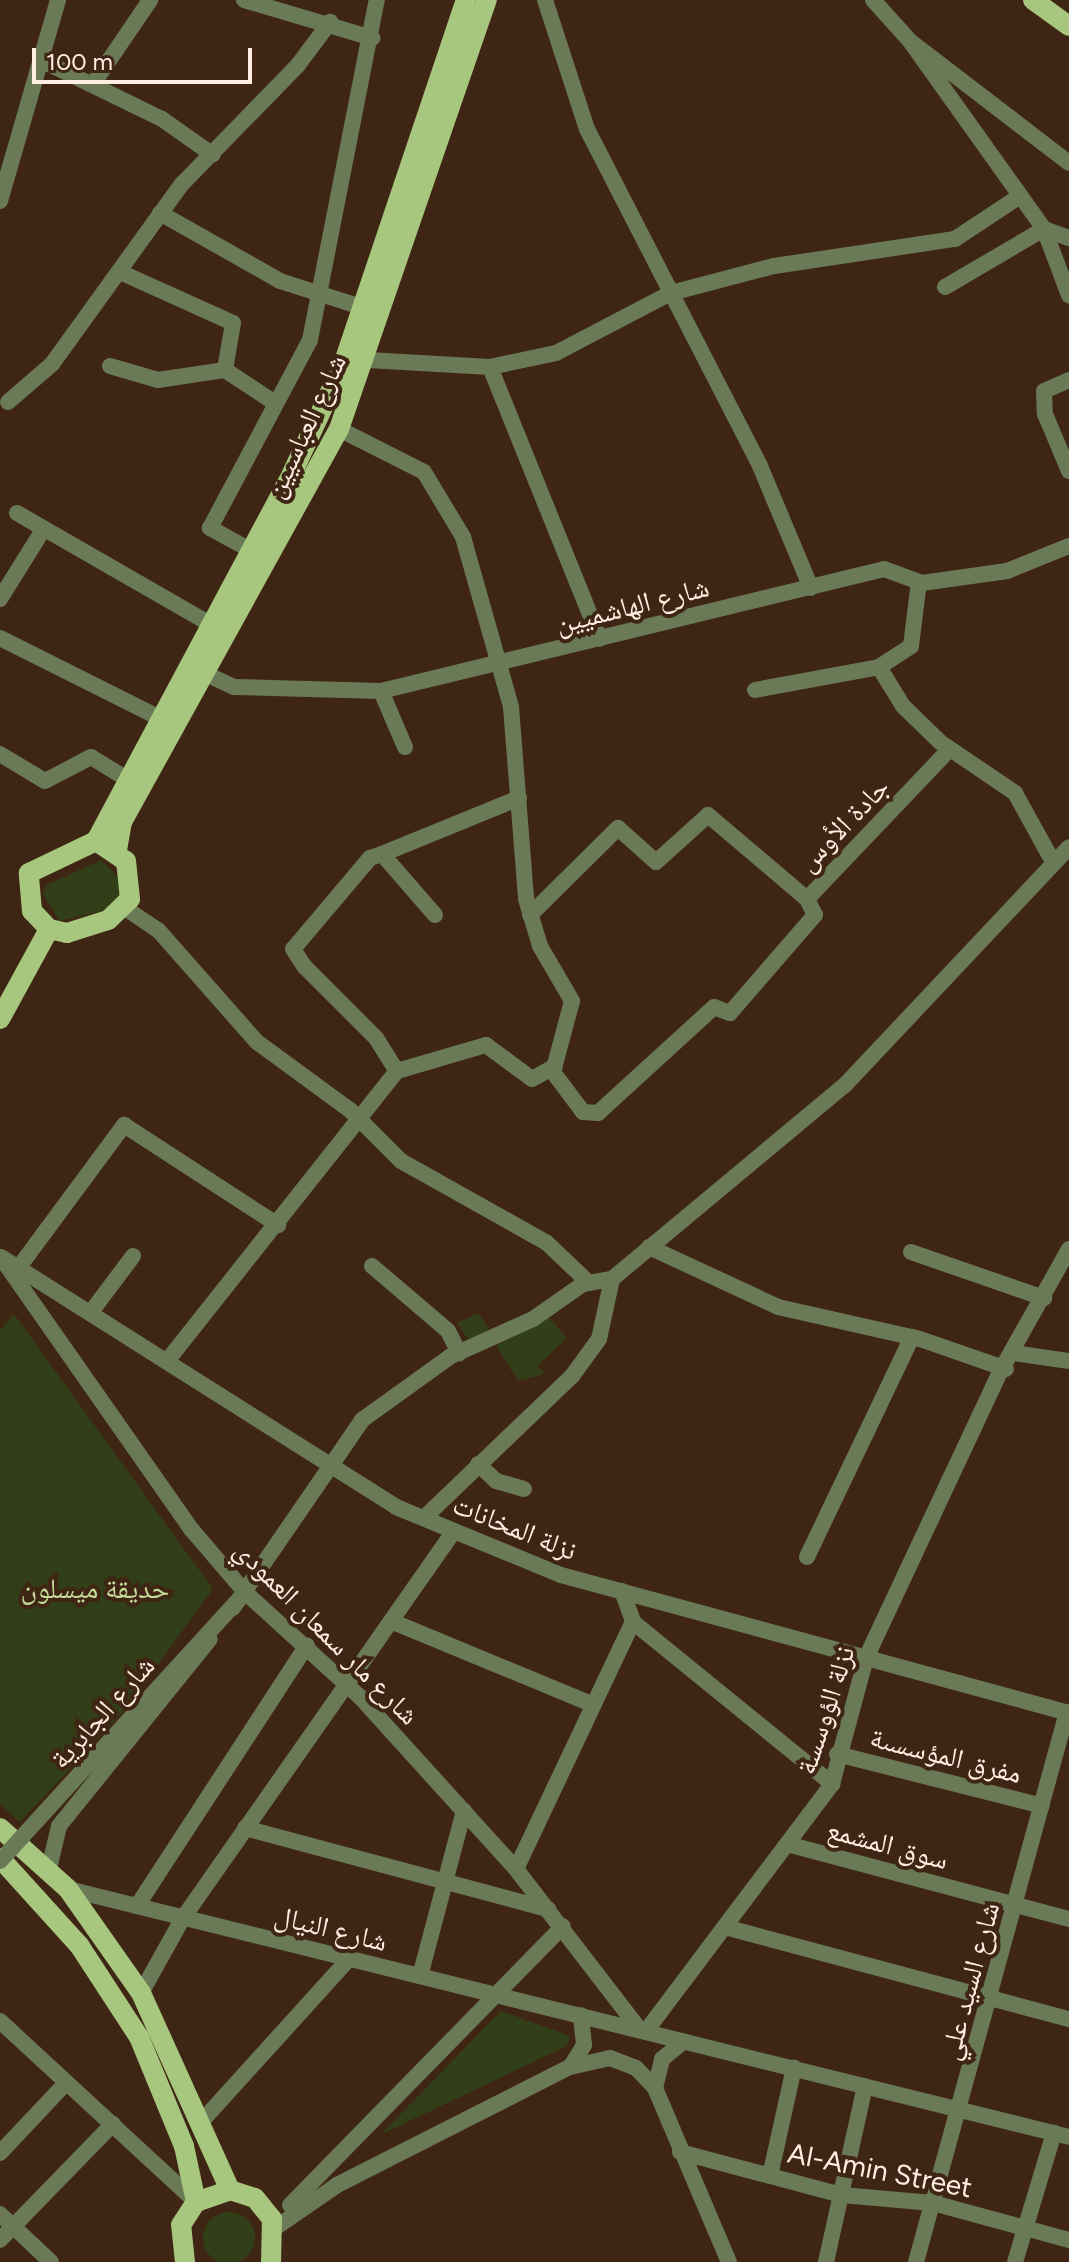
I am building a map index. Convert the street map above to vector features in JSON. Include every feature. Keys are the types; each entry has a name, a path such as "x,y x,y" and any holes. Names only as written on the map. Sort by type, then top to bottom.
{"main road":[{"name":"شارع العباسيين","path":"96,841 332,388 466,0"},
{"name":"شارع العباسيين","path":"117,850 122,822 339,429 368,360 487,0"},
{"path":"1033,0 1069,26"},
{"path":"96,841 117,850 132,875 125,908 67,933 49,929 32,911 29,873 96,841"},
{"path":"0,1019 49,929"},
{"path":"0,1828 68,1889 141,1993 202,2121 230,2190"},
{"path":"2,1864 79,1945 139,2037 184,2146 196,2202"},
{"path":"185,2262 181,2225 196,2202 230,2190 255,2198 274,2223 271,2262"}],"street":[{"path":"0,201 43,61 58,0"},
{"path":"93,84 150,0"},
{"path":"244,0 330,22 372,38"},
{"path":"250,550 210,528 310,340 322,295 377,0"},
{"path":"545,0 587,129 760,466 811,588"},
{"path":"873,0 910,41 1044,229 1069,295"},
{"path":"3,401 52,364 160,213 330,22"},
{"path":"910,41 1069,163"},
{"path":"43,61 93,84 213,155"},
{"path":"368,360 490,367 556,353 671,293 774,266 955,239 1020,196"},
{"path":"160,213 280,281 361,307"},
{"path":"1044,229 1069,238"},
{"path":"945,287 1044,229"},
{"path":"120,272 233,323 225,370"},
{"path":"110,366 158,380 225,370 275,403"},
{"path":"490,367 600,639"},
{"path":"1069,380 1044,391 1045,414 1069,471"},
{"path":"167,1361 278,1225 357,1118 397,1071 486,1045 532,1079 555,1066 572,1001 530,915 502,665 447,504 424,472 397,453 339,429"},
{"path":"17,513 208,623"},
{"path":"0,599 43,530"},
{"name":"شارع الهاشميين","path":"204,673 234,687 381,691 502,665 884,569 919,582 1007,571 1069,546"},
{"path":"755,690 879,667 911,646 919,582"},
{"path":"0,638 158,717"},
{"path":"879,667 903,706 950,749 1015,793 1052,860"},
{"path":"381,691 405,747"},
{"name":"جادة الأوس","path":"555,1066 583,1112 598,1113 714,1007 730,1013 815,915 807,899 950,749"},
{"path":"0,754 45,781 91,757 127,779"},
{"path":"397,1071 293,949 370,858 519,798"},
{"path":"530,915 618,828 656,862 708,815 807,899"},
{"path":"49,1869 59,1826 242,1595 328,1464 362,1420 459,1353 589,1283 612,1279 844,1086 1052,860 1069,847"},
{"path":"382,854 435,915"},
{"path":"125,908 159,931 257,1042 357,1118 401,1161 547,1243 589,1283"},
{"path":"19,1267 124,1125 278,1225"},
{"path":"649,1247 778,1307 912,1337 1007,1365 1069,1361"},
{"name":"نزلة الؤوسسة","path":"643,2030 832,1784 837,1754 866,1658 1007,1365 1069,1249"},
{"path":"911,1252 1044,1298"},
{"path":"91,1312 133,1256"},
{"name":"نزلة المخانات","path":"0,1257 328,1464 424,1518 454,1531 622,1591 1068,1712"},
{"name":"شارع مار سمعان العمودي","path":"0,1257 124,1442 242,1595 307,1645 464,1811 563,1926 643,2030"},
{"path":"372,1266 448,1331 459,1353"},
{"path":"424,1518 572,1376 599,1339 612,1279"},
{"path":"807,1557 912,1337"},
{"path":"478,1464 496,1481 524,1489"},
{"path":"141,1993 183,1918 454,1531"},
{"path":"622,1591 633,1622 832,1784"},
{"name":"شارع الجابرية","path":"2,1864 242,1595"},
{"path":"391,1621 589,1703"},
{"path":"516,1869 589,1703 633,1622"},
{"path":"137,1906 307,1645"},
{"name":"شارع السيد علي","path":"916,2262 961,2110 1068,1712"},
{"name":"مفرق المؤسسىة","path":"837,1754 1042,1806"},
{"path":"420,1976 464,1811"},
{"path":"245,1828 444,1885 548,1909"},
{"name":"سوق المشمع","path":"787,1844 1069,1919"},
{"name":"شارع النيال","path":"68,1889 1061,2135"},
{"path":"274,2223 500,1995 563,1926"},
{"path":"725,1927 992,1995 1069,2019"},
{"path":"202,2121 348,1960"},
{"path":"570,2067 584,2045 581,2015"},
{"path":"0,2021 196,2202"},
{"path":"655,2088 662,2059 684,2041"},
{"path":"274,2223 337,2185 570,2067 596,2058 623,2062 655,2088 729,2262"},
{"path":"770,2176 794,2068"},
{"path":"0,2153 66,2083"},
{"path":"826,2262 865,2086"},
{"path":"0,2240 113,2124"},
{"path":"1015,2262 1061,2135"},
{"name":"Al-Amin Street","path":"680,2152 842,2195 933,2203 1069,2240"},
{"path":"0,2214 51,2262"}],"green space":[{"path":"101,860 126,885 119,907 59,921 43,893 47,885"},
{"path":"478,1313 490,1331 468,1339 457,1323"},
{"name":"حديقة ميسلون","path":"14,1314 213,1589 123,1712 20,1822 0,1804 0,1330"},
{"path":"549,1317 567,1338 538,1366 545,1374 518,1381 496,1346"},
{"path":"501,2011 570,2036 567,2046 380,2135"},
{"path":"229,2212 247,2220 255,2238 247,2256 229,2264 211,2256 203,2238 211,2220"}]}
